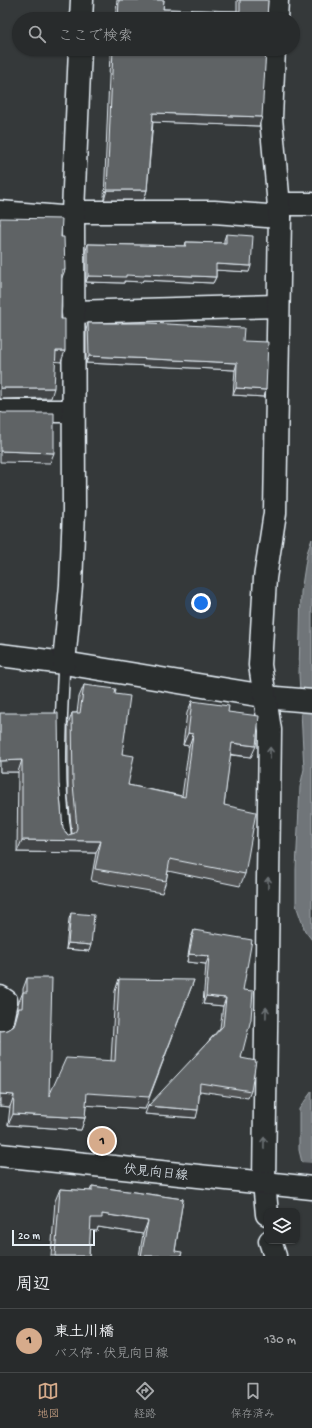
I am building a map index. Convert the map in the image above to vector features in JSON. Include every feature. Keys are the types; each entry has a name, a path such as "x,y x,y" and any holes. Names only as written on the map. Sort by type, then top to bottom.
{"street":[{"path":"81,12 82,0"},
{"path":"276,12 277,0"},
{"path":"64,663 71,585 74,510 73,215 80,56"},
{"path":"266,1208 264,1182 270,697 260,665 265,578 274,512 279,210 271,118 274,56"},
{"path":"0,212 73,215 214,212 279,210 312,204"},
{"path":"73,312 277,306"},
{"path":"0,411 73,411"},
{"path":"0,655 64,663 270,697 312,702"},
{"path":"0,997 6,1001 0,1030"},
{"name":"伏見向日線","path":"0,1155 312,1188"},
{"path":"271,1244 275,1256"}],"lane":[{"path":"64,663 61,723 61,778 62,815 66,840"}],"shaded area":[{"path":"312,539 312,940 305,931 296,905 296,869 300,787 304,769 299,674 301,592 307,553"},
{"path":"312,1091 312,1204 299,1150 299,1109"}],"pier":[{"path":"300,1162 312,1163 312,1206 310,1204"}],"building":[{"path":"119,0 164,0 163,9 240,11 240,0 268,0 267,12 118,12"},
{"path":"113,56 266,56 262,117 153,113 147,190 107,190"},
{"path":"0,218 62,219 61,237 64,237 65,270 62,270 61,319 65,319 65,351 56,351 54,388 0,389"},
{"path":"226,234 253,236 251,266 216,264 216,277 145,274 144,276 126,275 126,277 88,276 88,244 186,246 186,242 226,243"},
{"path":"88,323 148,323 244,328 243,341 268,342 266,390 236,388 237,363 89,356"},
{"path":"0,412 54,413 54,453 0,451"},
{"path":"84,685 116,689 115,694 130,696 122,754 134,756 128,785 185,797 193,734 188,733 192,701 229,706 228,712 259,716 256,746 232,743 224,805 256,812 245,874 170,859 166,881 95,869 101,841 22,840 22,760 0,761 0,713 58,713 59,785 63,829 68,835 75,833 77,828 73,784 72,713 80,713"},
{"path":"71,913 94,915 91,945 68,943"},
{"path":"194,930 252,940 243,990 253,991 251,1019 241,1058 256,1061 251,1091 200,1083 198,1110 148,1106 223,1026 226,998 206,996 209,956 189,954"},
{"path":"27,978 52,978 49,1096 66,1058 115,1061 119,979 194,980 149,1097 87,1093 85,1118 13,1114 14,1095 0,1094 0,1030 8,1030 14,1026 19,1008 22,1008 23,992 27,992"},
{"path":"92,1186 183,1199 175,1251 182,1252 181,1256 141,1256 148,1221 102,1214 102,1218 91,1218 89,1256 55,1256 60,1189 92,1191"}],"place":[{"name":"東土川橋","path":"102,1141"}]}
